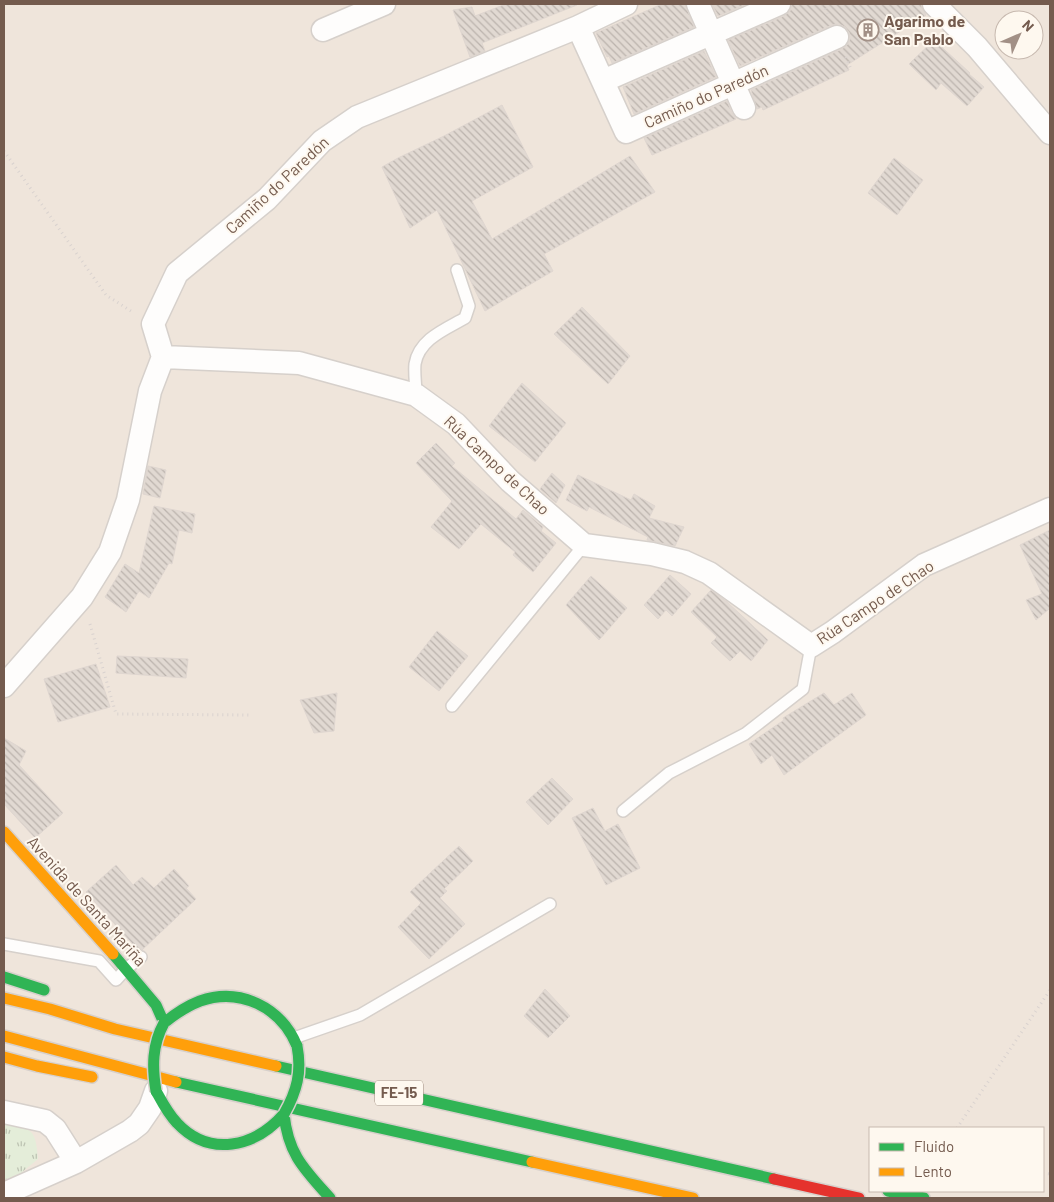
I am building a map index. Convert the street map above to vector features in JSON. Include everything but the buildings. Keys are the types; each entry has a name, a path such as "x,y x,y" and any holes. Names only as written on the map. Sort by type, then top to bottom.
{"main road":[{"name":"Avenida de Santa Mariña","path":"4,832 145,991 156,1005 164,1023"},
{"path":"4,978 51,992"},
{"name":"Avenida de Santa Mariña","path":"145,991 170,1003 188,1006"},
{"path":"238,996 255,1001 282,1020 296,1042 300,1069 296,1095 277,1125 254,1140 235,1145 217,1145 201,1140 179,1126 168,1113 162,1086 153,1074 153,1056 159,1031 164,1023 176,1013 205,999 238,996"},
{"name":"FE-15","path":"4,998 50,1009 115,1029 796,1183 860,1193"},
{"path":"67,1002 115,1029"},
{"name":"FE-15","path":"4,1036 162,1086 693,1198"},
{"path":"4,1057 101,1079"},
{"path":"128,1081 162,1086"},
{"path":"284,1114 284,1130 296,1160"},
{"path":"254,1140 267,1143"},
{"path":"278,1148 296,1160 330,1198"},
{"path":"893,1192 924,1198"}],"street":[{"path":"323,30 384,4"},
{"name":"Camiño do Paredón","path":"153,324 177,274 267,199 322,141 357,117 578,27 626,4"},
{"path":"698,4 744,108"},
{"path":"603,82 779,4"},
{"path":"934,4 977,47 1050,133"},
{"name":"Camiño do Paredón","path":"578,27 626,132 837,37"},
{"path":"4,686 82,597 110,552 128,500 150,391 162,358 153,324"},
{"name":"Rúa Campo de Chao","path":"162,358 299,363 416,395 456,424 510,481 584,545 652,554 685,562 709,573 811,646 924,565 1050,509"},
{"path":"4,1194 76,1162 130,1131 139,1124 162,1086"},
{"path":"4,1112 44,1121 55,1129 76,1162"},
{"path":"130,1131 159,1124 179,1126"}],"lane":[{"path":"416,395 416,363 424,345 433,336 465,318 469,306 457,270"},
{"path":"452,706 584,545"},
{"path":"623,811 669,773 745,734 803,689 811,646"},
{"path":"296,1042 360,1015 550,904"},
{"path":"4,944 99,961 116,980 141,957"}],"path":[{"path":"4,151 106,295 153,324"},
{"path":"82,597 116,714 250,715"},
{"path":"958,1127 1050,990"}],"shaded area":[{"path":"4,4 1050,4 1050,1198 4,1198"}],"green space":[{"path":"4,1121 30,1131 36,1141 38,1159 21,1173 4,1180"}],"traffic: fast":[{"path":"113,954 156,1005 164,1023 181,1010 200,1001 215,997 244,999 270,1011 290,1032 297,1046"},
{"path":"4,977 44,990"},
{"path":"156,1091 154,1056 157,1040 164,1023"},
{"path":"284,1114 295,1089 299,1073 297,1046"},
{"path":"276,1066 774,1179"},
{"path":"176,1082 532,1162"},
{"path":"156,1091 177,1123 190,1134 204,1141 218,1144 246,1141 260,1134 284,1114"},
{"path":"284,1114 293,1151 312,1178 330,1198"},
{"path":"893,1192 924,1198"}],"traffic: slow":[{"path":"4,832 113,954"},
{"path":"4,998 50,1009 115,1029 276,1066"},
{"path":"4,1036 176,1082"},
{"path":"4,1057 92,1077"},
{"path":"532,1162 693,1198"}],"traffic: jam":[{"path":"774,1179 859,1198"}],"place":[{"name":"Agarimo de San Pablo","path":"868,30"}]}
